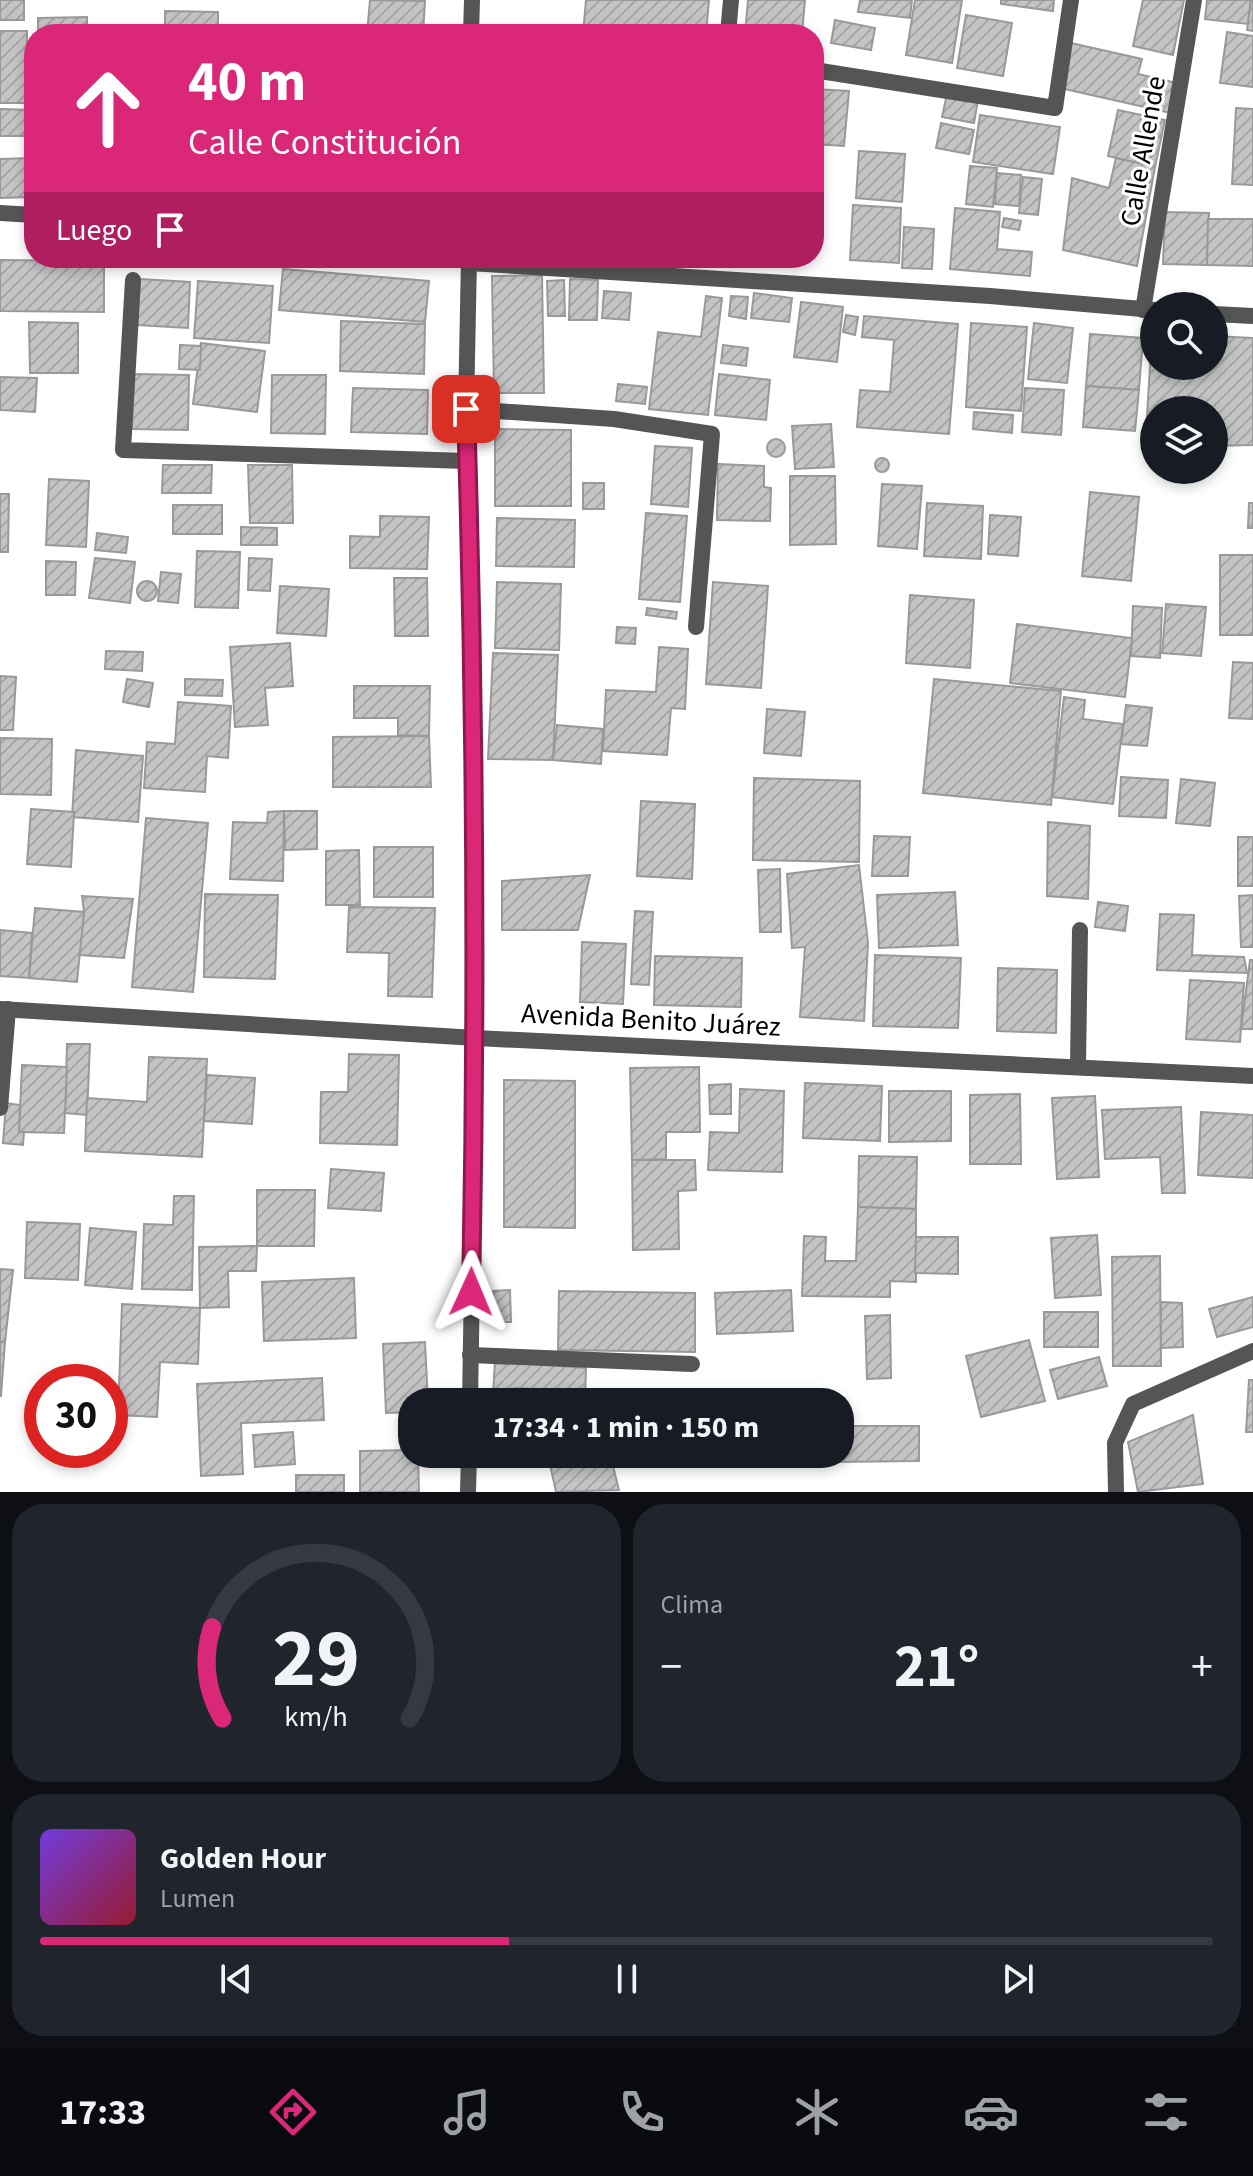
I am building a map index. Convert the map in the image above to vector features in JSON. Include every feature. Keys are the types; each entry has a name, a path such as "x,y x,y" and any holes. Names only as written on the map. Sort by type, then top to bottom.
{"street":[{"path":"471,24 472,0"},
{"path":"729,24 731,0"},
{"path":"824,72 1055,108 1071,0"},
{"name":"Calle Allende","path":"1151,292 1194,0"},
{"path":"0,213 24,214"},
{"path":"469,268 466,409 476,1038 470,1388"},
{"path":"573,268 1140,309"},
{"path":"133,280 123,450 467,461"},
{"path":"1228,315 1253,316"},
{"path":"466,409 614,419 712,434 696,627"},
{"path":"1078,1066 1080,930"},
{"path":"0,1108 4,1009"},
{"name":"Avenida Benito Juárez","path":"4,1009 476,1038 1253,1076"},
{"path":"1116,1492 1115,1443 1133,1404 1253,1351"},
{"path":"470,1355 692,1364"},
{"path":"468,1492 469,1468"}],"building":[{"path":"0,0 24,0 24,20 0,20"},
{"path":"370,0 425,1 424,24 368,24"},
{"path":"586,0 709,0 707,24 584,24"},
{"path":"748,0 805,0 803,24 746,24"},
{"path":"860,0 912,0 910,18 858,12"},
{"path":"915,0 962,0 952,63 906,55"},
{"path":"1001,0 1054,0 1053,11 1001,4"},
{"path":"1143,0 1184,0 1173,55 1133,46"},
{"path":"1207,0 1251,0 1248,24 1205,19"},
{"path":"1253,0 1253,31 1247,30"},
{"path":"165,11 218,12 218,24 165,24"},
{"path":"966,15 1012,23 1003,76 957,68"},
{"path":"87,17 87,24 38,24 38,18"},
{"path":"835,20 875,28 871,50 831,43"},
{"path":"0,31 24,31 24,103 0,103"},
{"path":"1227,32 1253,36 1253,87 1220,83"},
{"path":"1071,43 1142,59 1138,74 1177,83 1171,113 1060,88"},
{"path":"824,90 849,91 844,146 824,145"},
{"path":"947,94 978,100 974,123 942,117"},
{"path":"1236,108 1253,109 1253,185 1232,184"},
{"path":"0,109 24,110 24,136 0,136"},
{"path":"1118,110 1165,120 1155,167 1108,156"},
{"path":"980,115 1060,127 1053,174 973,162"},
{"path":"941,123 974,130 969,154 936,148"},
{"path":"859,151 905,154 902,202 856,198"},
{"path":"24,158 24,197 0,198 0,159"},
{"path":"1116,158 1155,167 1137,266 1063,250 1072,178 1109,188"},
{"path":"970,166 997,168 993,207 966,204"},
{"path":"997,173 1021,175 1019,206 995,204"},
{"path":"1023,177 1042,179 1038,215 1019,213"},
{"path":"853,205 901,208 899,263 850,260"},
{"path":"955,208 1000,212 997,249 1032,252 1030,276 950,269"},
{"path":"1165,212 1209,213 1207,265 1163,264"},
{"path":"1004,218 1021,221 1019,230 1002,227"},
{"path":"1208,219 1253,219 1253,266 1207,265"},
{"path":"904,227 934,229 932,269 902,268"},
{"path":"0,260 24,260 24,268 104,268 104,312 0,311"},
{"path":"283,269 429,281 425,322 279,310"},
{"path":"542,275 544,393 494,393 492,276"},
{"path":"140,279 190,282 188,328 137,325"},
{"path":"570,279 598,280 597,320 569,320"},
{"path":"564,280 565,316 548,316 547,281"},
{"path":"198,281 273,286 269,343 194,338"},
{"path":"604,291 631,293 629,320 602,318"},
{"path":"754,293 792,298 789,322 751,318"},
{"path":"706,296 722,298 708,415 649,409 658,332 701,337"},
{"path":"731,296 748,297 746,319 729,316"},
{"path":"801,302 843,307 837,362 794,357"},
{"path":"846,315 858,317 855,335 843,332"},
{"path":"864,316 958,324 949,434 857,427 860,390 890,392 894,340 862,337"},
{"path":"341,321 425,324 424,374 340,371"},
{"path":"29,322 78,323 78,373 30,373"},
{"path":"971,323 1027,327 1021,411 966,407"},
{"path":"1034,323 1073,328 1067,383 1028,379"},
{"path":"1090,334 1140,338 1139,390 1086,386"},
{"path":"1228,337 1253,338 1253,445 1228,446 1228,396 1148,396 1149,380 1228,380"},
{"path":"201,343 265,351 257,412 193,404"},
{"path":"180,345 201,346 200,370 179,369"},
{"path":"723,345 748,348 746,366 721,363"},
{"path":"134,374 189,375 188,430 132,429"},
{"path":"719,374 770,380 766,420 715,415"},
{"path":"272,375 326,375 325,434 271,433"},
{"path":"0,377 37,378 35,412 0,410"},
{"path":"618,384 647,387 645,404 616,401"},
{"path":"1086,386 1139,390 1135,431 1083,427"},
{"path":"353,388 428,390 427,434 351,432"},
{"path":"1025,388 1064,390 1061,435 1022,432"},
{"path":"974,412 1013,415 1012,433 973,429"},
{"path":"831,424 834,467 795,469 792,426"},
{"path":"495,429 571,430 571,506 495,506"},
{"path":"772,439 780,439 785,448 783,455 772,457 767,452 767,444"},
{"path":"655,446 692,448 688,507 651,504"},
{"path":"882,458 889,465 882,472 875,465"},
{"path":"718,464 764,466 764,487 771,488 770,521 717,520"},
{"path":"163,465 212,465 211,493 162,493"},
{"path":"248,465 292,465 293,523 250,523"},
{"path":"790,476 835,476 836,544 790,545"},
{"path":"49,479 89,481 86,547 46,545"},
{"path":"583,483 604,483 604,509 583,509"},
{"path":"882,484 922,486 917,549 878,546"},
{"path":"1090,492 1139,497 1131,581 1082,576"},
{"path":"0,494 9,494 8,552 0,552"},
{"path":"927,503 983,506 981,559 924,556"},
{"path":"1249,503 1253,503 1253,528 1248,528"},
{"path":"173,505 222,505 222,534 173,534"},
{"path":"646,513 687,516 680,602 639,599"},
{"path":"990,515 1021,517 1018,556 988,554"},
{"path":"380,516 429,517 427,569 350,568 350,536 380,537"},
{"path":"497,518 575,520 574,567 496,566"},
{"path":"241,527 277,528 277,545 241,545"},
{"path":"97,533 128,537 126,553 95,550"},
{"path":"197,551 240,552 238,608 195,607"},
{"path":"1220,555 1253,555 1253,635 1220,635"},
{"path":"95,558 135,562 130,603 89,598"},
{"path":"249,558 272,559 270,591 248,590"},
{"path":"46,561 76,562 75,595 46,595"},
{"path":"161,572 181,574 178,603 158,601"},
{"path":"394,578 427,578 428,636 395,636"},
{"path":"147,581 154,584 157,591 154,598 147,601 140,598 137,591 140,584"},
{"path":"497,582 561,584 559,650 495,648"},
{"path":"713,582 768,586 761,688 706,684"},
{"path":"280,586 329,589 326,636 277,633"},
{"path":"910,595 974,600 970,668 906,663"},
{"path":"1166,604 1206,607 1201,656 1162,653"},
{"path":"1133,606 1162,608 1160,658 1131,656"},
{"path":"647,608 677,612 676,619 646,615"},
{"path":"1017,624 1132,638 1125,697 1010,683"},
{"path":"617,627 636,628 635,644 616,643"},
{"path":"290,643 293,686 265,688 268,725 235,727 230,647"},
{"path":"659,647 688,649 685,709 671,708 667,755 603,751 606,690 656,692"},
{"path":"106,651 143,652 142,671 105,669"},
{"path":"493,653 558,655 553,760 488,759"},
{"path":"1233,662 1253,663 1253,719 1229,718"},
{"path":"0,676 16,677 13,730 0,730"},
{"path":"127,679 153,683 149,707 123,702"},
{"path":"185,679 223,680 222,696 185,695"},
{"path":"934,679 1061,691 1051,805 923,793"},
{"path":"354,686 430,686 429,736 398,735 398,718 354,718"},
{"path":"1064,697 1085,700 1083,719 1123,724 1113,804 1052,797"},
{"path":"178,702 231,706 228,758 207,756 205,792 144,788 147,742 175,744"},
{"path":"1126,705 1152,708 1147,746 1121,744"},
{"path":"767,709 805,712 801,756 764,753"},
{"path":"557,725 603,729 601,764 553,760"},
{"path":"429,736 431,787 333,787 333,737"},
{"path":"0,738 52,739 51,795 0,794"},
{"path":"76,750 143,756 138,822 72,817"},
{"path":"1121,777 1168,780 1166,818 1119,816"},
{"path":"754,778 860,781 859,862 753,860"},
{"path":"1181,779 1215,783 1210,826 1176,823"},
{"path":"641,801 695,804 692,879 637,876"},
{"path":"31,809 74,812 71,867 27,864"},
{"path":"284,811 283,881 230,879 233,822 267,823 268,812"},
{"path":"284,811 317,811 317,849 285,850"},
{"path":"146,818 208,823 193,992 132,987"},
{"path":"1048,822 1090,826 1088,899 1047,896"},
{"path":"874,836 910,837 908,876 872,876"},
{"path":"1238,837 1253,837 1253,886 1238,886"},
{"path":"374,847 433,847 433,897 374,897"},
{"path":"359,850 360,905 326,905 326,851"},
{"path":"859,865 868,943 864,1021 800,1017 805,947 792,948 787,874"},
{"path":"780,869 781,932 760,932 758,870"},
{"path":"590,875 578,930 502,930 502,881"},
{"path":"955,892 958,945 879,948 877,895"},
{"path":"205,894 278,895 275,979 204,977"},
{"path":"1253,895 1253,947 1241,947 1239,896"},
{"path":"82,896 133,899 124,958 79,955 84,912"},
{"path":"1098,902 1128,906 1125,931 1095,927"},
{"path":"349,907 435,908 432,997 388,996 389,953 347,952"},
{"path":"35,908 84,912 77,982 29,978"},
{"path":"635,911 653,912 649,985 631,984"},
{"path":"1160,914 1194,915 1192,955 1244,957 1247,973 1157,970"},
{"path":"0,930 32,933 29,978 0,976"},
{"path":"582,942 626,944 623,1004 580,1002"},
{"path":"875,955 961,958 958,1028 873,1026"},
{"path":"655,956 742,958 741,1007 654,1005"},
{"path":"1250,960 1253,960 1253,1029 1241,1029"},
{"path":"998,968 1057,970 1056,1033 997,1031"},
{"path":"1190,980 1244,983 1240,1042 1186,1039"},
{"path":"67,1044 90,1044 87,1115 65,1113"},
{"path":"349,1054 399,1055 397,1145 320,1143 321,1092 348,1092"},
{"path":"149,1057 207,1059 202,1157 85,1151 87,1098 147,1102"},
{"path":"22,1065 67,1067 64,1133 19,1132"},
{"path":"699,1067 700,1132 666,1132 666,1159 632,1160 630,1068"},
{"path":"207,1075 255,1078 252,1124 204,1121"},
{"path":"504,1080 575,1081 575,1228 504,1227"},
{"path":"805,1083 882,1086 880,1141 803,1138"},
{"path":"731,1084 731,1114 710,1114 709,1085"},
{"path":"740,1089 784,1091 782,1172 708,1170 710,1132 739,1133"},
{"path":"889,1091 951,1091 951,1141 889,1142"},
{"path":"1020,1094 1021,1164 970,1164 970,1095"},
{"path":"1095,1096 1099,1177 1057,1179 1052,1098"},
{"path":"6,1103 20,1105 19,1132 24,1132 23,1145 3,1143"},
{"path":"1181,1107 1185,1193 1162,1193 1160,1157 1105,1159 1102,1110"},
{"path":"1201,1112 1253,1115 1253,1178 1198,1175"},
{"path":"859,1156 917,1157 916,1209 858,1207"},
{"path":"632,1160 695,1160 696,1190 678,1191 679,1249 633,1250"},
{"path":"331,1169 384,1173 381,1211 328,1208"},
{"path":"257,1190 315,1190 314,1246 257,1246"},
{"path":"174,1196 194,1196 192,1290 142,1289 144,1224 173,1225"},
{"path":"858,1207 916,1209 916,1282 890,1281 890,1297 802,1296 804,1236 826,1237 825,1261 856,1261"},
{"path":"27,1222 80,1224 78,1280 25,1278"},
{"path":"90,1228 136,1232 132,1289 85,1285"},
{"path":"1097,1235 1101,1295 1055,1298 1051,1238"},
{"path":"916,1237 958,1237 958,1274 915,1273"},
{"path":"257,1246 256,1271 228,1271 229,1307 200,1308 199,1247"},
{"path":"1160,1256 1161,1366 1113,1366 1112,1257"},
{"path":"0,1269 13,1270 5,1342 0,1342"},
{"path":"354,1278 356,1338 264,1341 262,1282"},
{"path":"510,1290 511,1322 495,1322 493,1291"},
{"path":"791,1290 793,1331 717,1334 715,1293"},
{"path":"559,1291 695,1293 695,1352 558,1350"},
{"path":"1253,1297 1253,1327 1217,1337 1209,1309"},
{"path":"1161,1302 1182,1303 1183,1347 1161,1348"},
{"path":"122,1304 200,1308 198,1364 160,1362 157,1417 128,1416 128,1364 120,1364"},
{"path":"1044,1312 1098,1312 1098,1347 1044,1347"},
{"path":"890,1315 891,1378 867,1379 865,1316"},
{"path":"1029,1340 1045,1401 981,1417 966,1356"},
{"path":"0,1342 5,1342 1,1396 0,1396"},
{"path":"425,1342 427,1388 398,1388 398,1413 386,1413 383,1344"},
{"path":"1099,1357 1107,1386 1058,1399 1050,1370"},
{"path":"495,1361 586,1368 585,1388 493,1388"},
{"path":"322,1378 324,1420 241,1423 243,1474 201,1476 197,1384"},
{"path":"1249,1380 1253,1380 1253,1432 1246,1432"},
{"path":"1193,1415 1203,1484 1138,1492 1128,1442"},
{"path":"854,1426 919,1426 919,1461 854,1462"},
{"path":"293,1432 295,1464 255,1467 253,1435"},
{"path":"398,1450 398,1468 418,1468 419,1492 360,1492 360,1451"},
{"path":"551,1468 614,1468 619,1490 556,1492"},
{"path":"296,1475 344,1475 344,1492 296,1492"}],"route":[{"path":"466,409 476,1038 471,1292"}]}
